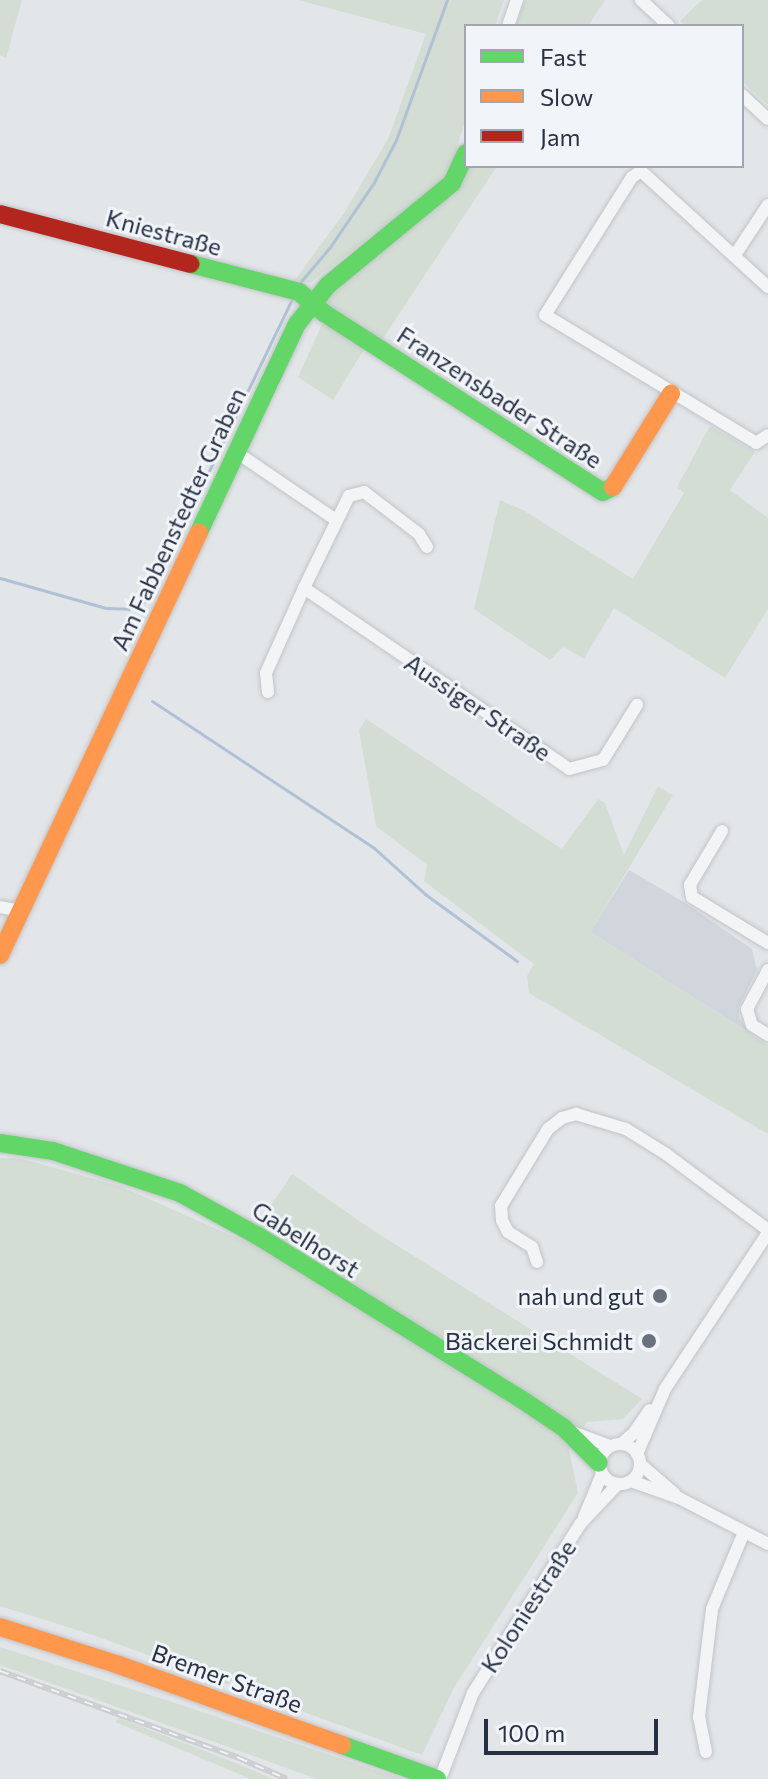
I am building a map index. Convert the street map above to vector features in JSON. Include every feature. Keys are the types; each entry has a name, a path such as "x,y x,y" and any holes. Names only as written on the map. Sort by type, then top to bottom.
{"street":[{"path":"509,24 517,0"},
{"path":"641,0 666,23"},
{"path":"744,97 768,119"},
{"name":"Am Fabbenstedter Graben","path":"0,955 297,324 301,294 452,183 464,157"},
{"path":"768,287 641,171 632,177 547,306 545,315 756,443 768,435"},
{"path":"735,255 768,205"},
{"name":"Kniestraße","path":"0,214 301,294"},
{"name":"Franzensbader Straße","path":"301,294 324,313 603,492 612,489 671,394"},
{"path":"236,452 336,520"},
{"path":"268,692 266,673 349,496 364,492 419,534 427,547"},
{"name":"Aussiger Straße","path":"304,588 569,769 603,760 637,705"},
{"path":"722,831 690,885 692,897 768,943"},
{"path":"0,907 21,911"},
{"path":"768,970 747,1009 752,1025 768,1035"},
{"path":"537,1262 532,1247 508,1232 502,1220 501,1206 548,1129 562,1118 576,1114 626,1129 666,1154 768,1232 655,1405 616,1445"},
{"name":"Gabelhorst","path":"0,1143 53,1151 180,1193 258,1236 564,1428 616,1445 639,1459"},
{"path":"655,1405 639,1459 679,1498"},
{"name":"Gabelhorst","path":"564,1428 600,1469"},
{"name":"Koloniestraße","path":"438,1779 473,1693 581,1523 600,1469 616,1445"},
{"name":"Koloniestraße","path":"581,1523 624,1483 639,1459"},
{"path":"600,1469 624,1483 679,1498 768,1544"},
{"path":"706,1752 699,1717 712,1609 744,1532"},
{"name":"Bremer Straße","path":"0,1627 147,1674 438,1779"}],"shaded area":[{"path":"0,0 22,0 6,58 0,55"},
{"path":"298,0 504,0 496,24 464,24 464,124 447,179 310,283 295,280 344,213 388,139 426,34"},
{"path":"525,0 605,0 589,24 517,24"},
{"path":"702,0 768,0 768,105 744,83 744,24 683,24 680,21"},
{"path":"464,168 496,168 382,340 325,302 327,293"},
{"path":"324,320 366,346 333,400 298,377"},
{"path":"710,426 755,452 730,490 768,518 768,609 725,678 614,608 584,659 563,647 550,660 474,609 500,500 523,510 633,579 684,493 677,487"},
{"path":"366,719 562,849 598,799 605,803 624,855 658,786 673,795 590,932 768,1045 768,1134 529,993 527,976 534,964 424,881 427,865 376,826 359,730"},
{"path":"629,870 687,904 752,949 757,970 739,1007 739,1018 751,1034 590,932"},
{"path":"0,1158 19,1158 120,1186 246,1242 292,1174 371,1229 642,1399 623,1419 587,1422 569,1449 578,1493 454,1688 422,1755 93,1635 0,1606"},
{"path":"0,1647 402,1779 317,1779 0,1665"},
{"path":"119,1718 274,1779 251,1779 115,1722"}],"waterway":[{"path":"298,285 330,247 373,184 396,140 447,0"},
{"path":"0,578 106,608 129,609 146,601 292,299"},
{"path":"152,701 374,848 425,894 517,961"}],"railway":[{"path":"0,1671 239,1758 287,1779"}],"traffic: fast":[{"path":"199,532 297,324 328,285 452,183 464,157"},
{"path":"191,264 299,292 324,313 603,492 613,487"},
{"path":"0,1143 53,1151 180,1193 258,1236 521,1399 564,1428 599,1463"},
{"path":"342,1745 437,1779"}],"traffic: slow":[{"path":"613,487 671,394"},
{"path":"0,955 199,532"},
{"path":"0,1627 119,1665 342,1745"}],"traffic: jam":[{"path":"0,214 191,264"}],"place":[{"name":"nah und gut","path":"660,1296"},
{"name":"Bäckerei Schmidt","path":"649,1341"}]}
